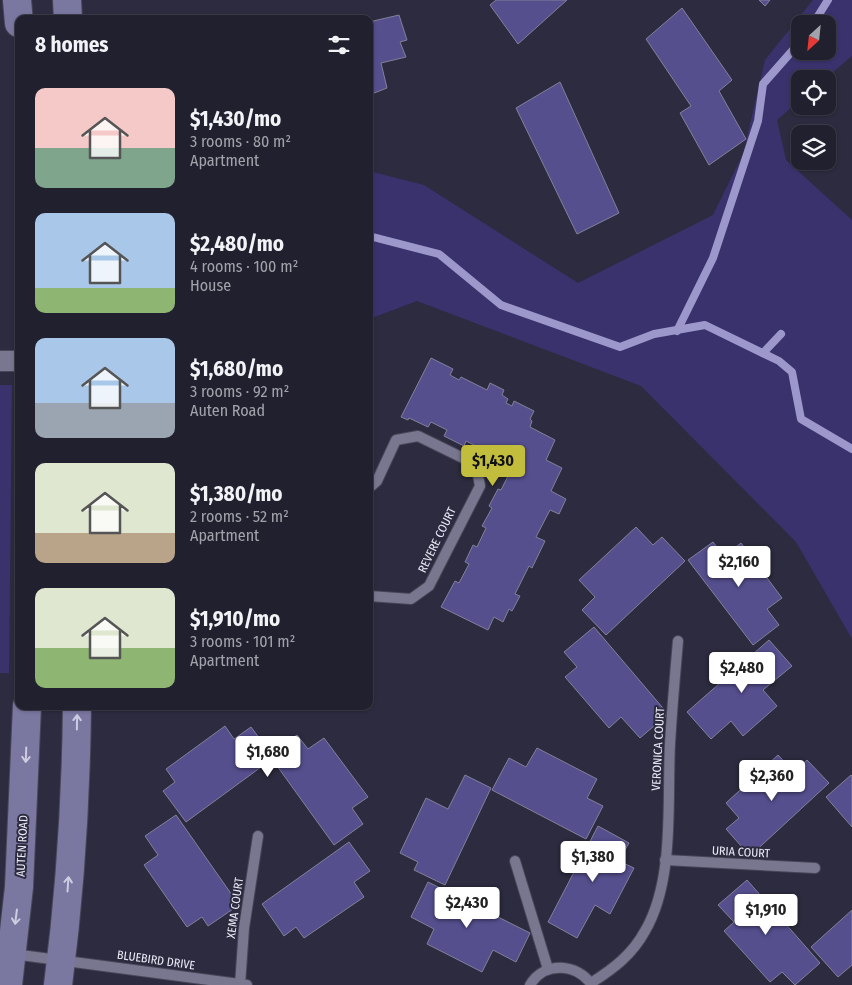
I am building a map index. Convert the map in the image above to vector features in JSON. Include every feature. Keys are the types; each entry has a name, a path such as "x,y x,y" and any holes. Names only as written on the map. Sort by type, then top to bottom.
{"street":[{"path":"17,0 18,15"},
{"path":"67,0 68,15"},
{"path":"0,361 15,361"},
{"name":"AUTEN ROAD","path":"8,985 6,953 19,887 27,710"},
{"path":"59,973 76,758 77,710"}],"lane":[{"name":"REVERE COURT","path":"373,484 377,481 396,440 418,436 465,459 477,470 480,486 464,512 429,586 411,599 373,596"},
{"name":"VERONICA COURT","path":"665,860 670,742 678,641"},
{"name":"XEMA COURT","path":"243,985 244,928 258,836"},
{"name":"URIA COURT","path":"665,860 815,868"},
{"path":"530,985 548,969 560,967 572,969 582,974 591,984 613,970 634,949 647,930 660,892 665,860"},
{"path":"515,861 548,969"},
{"name":"BLUEBIRD DRIVE","path":"6,953 59,973 243,985"}],"shaded area":[{"path":"813,0 852,0 852,56 836,70 791,70 791,108 777,120 786,160 791,165 791,170 797,170 852,220 852,639 796,542 641,386 417,301 373,318 373,172 424,185 578,283 713,215 743,154 765,60 791,28 791,60 836,60 836,15 801,15"},
{"path":"0,385 12,385 9,673 0,673"}],"building":[{"path":"496,0 567,0 518,44 490,5"},
{"path":"759,0 770,0 765,6"},
{"path":"682,8 732,80 719,91 746,139 709,165 680,113 691,106 646,39"},
{"path":"399,15 407,40 400,42 406,57 381,63 387,88 373,93 373,21"},
{"path":"560,82 619,213 577,234 516,108"},
{"path":"431,358 453,369 450,375 459,380 461,377 487,390 490,383 504,390 502,395 508,399 506,403 512,406 514,401 534,411 530,419 532,421 530,427 555,440 546,460 562,468 551,491 566,499 559,514 550,510 536,537 545,541 532,568 529,566 515,594 520,596 512,611 509,609 503,622 494,617 488,630 441,607 455,581 459,583 469,564 465,562 473,545 477,547 486,528 482,526 492,508 489,506 498,489 501,490 511,470 484,456 486,451 466,441 464,446 444,436 447,430 431,422 428,427 409,418 408,420 401,417"},
{"path":"636,527 653,545 662,537 685,561 606,635 582,610 595,597 579,580"},
{"path":"713,542 724,556 741,543 782,598 767,609 779,625 753,645 688,560"},
{"path":"594,627 668,714 640,738 621,717 609,728 565,677 577,667 564,652"},
{"path":"769,640 792,666 763,690 777,706 743,736 731,721 711,739 687,712"},
{"path":"225,726 234,739 251,727 271,754 297,735 308,749 324,738 368,797 352,808 363,824 334,845 272,759 186,822 163,791 175,782 166,769"},
{"path":"537,748 597,779 587,798 603,806 586,839 492,790 509,758 526,767"},
{"path":"778,755 794,772 807,760 829,783 750,856 726,829 739,818 726,803"},
{"path":"465,775 491,788 445,885 414,870 418,862 400,853 426,798 448,809"},
{"path":"852,776 852,827 826,797"},
{"path":"176,815 239,905 208,926 202,917 187,927 144,865 158,855 145,836"},
{"path":"598,826 629,843 619,861 634,868 610,914 595,905 577,938 548,922"},
{"path":"349,842 370,871 354,882 364,897 304,938 296,927 284,936 262,904"},
{"path":"747,880 820,963 795,985 782,972 770,982 724,931 734,922 718,905"},
{"path":"428,882 530,933 516,962 493,950 482,972 427,944 434,929 411,917"},
{"path":"852,910 852,965 838,977 811,947"}],"waterway":[{"path":"819,15 828,0"},
{"path":"677,331 713,258 758,121 763,84 791,52"},
{"path":"373,237 439,254 501,305 620,347 654,334 705,325 779,361 792,372 801,419 852,449"},
{"path":"763,353 781,334"}]}
